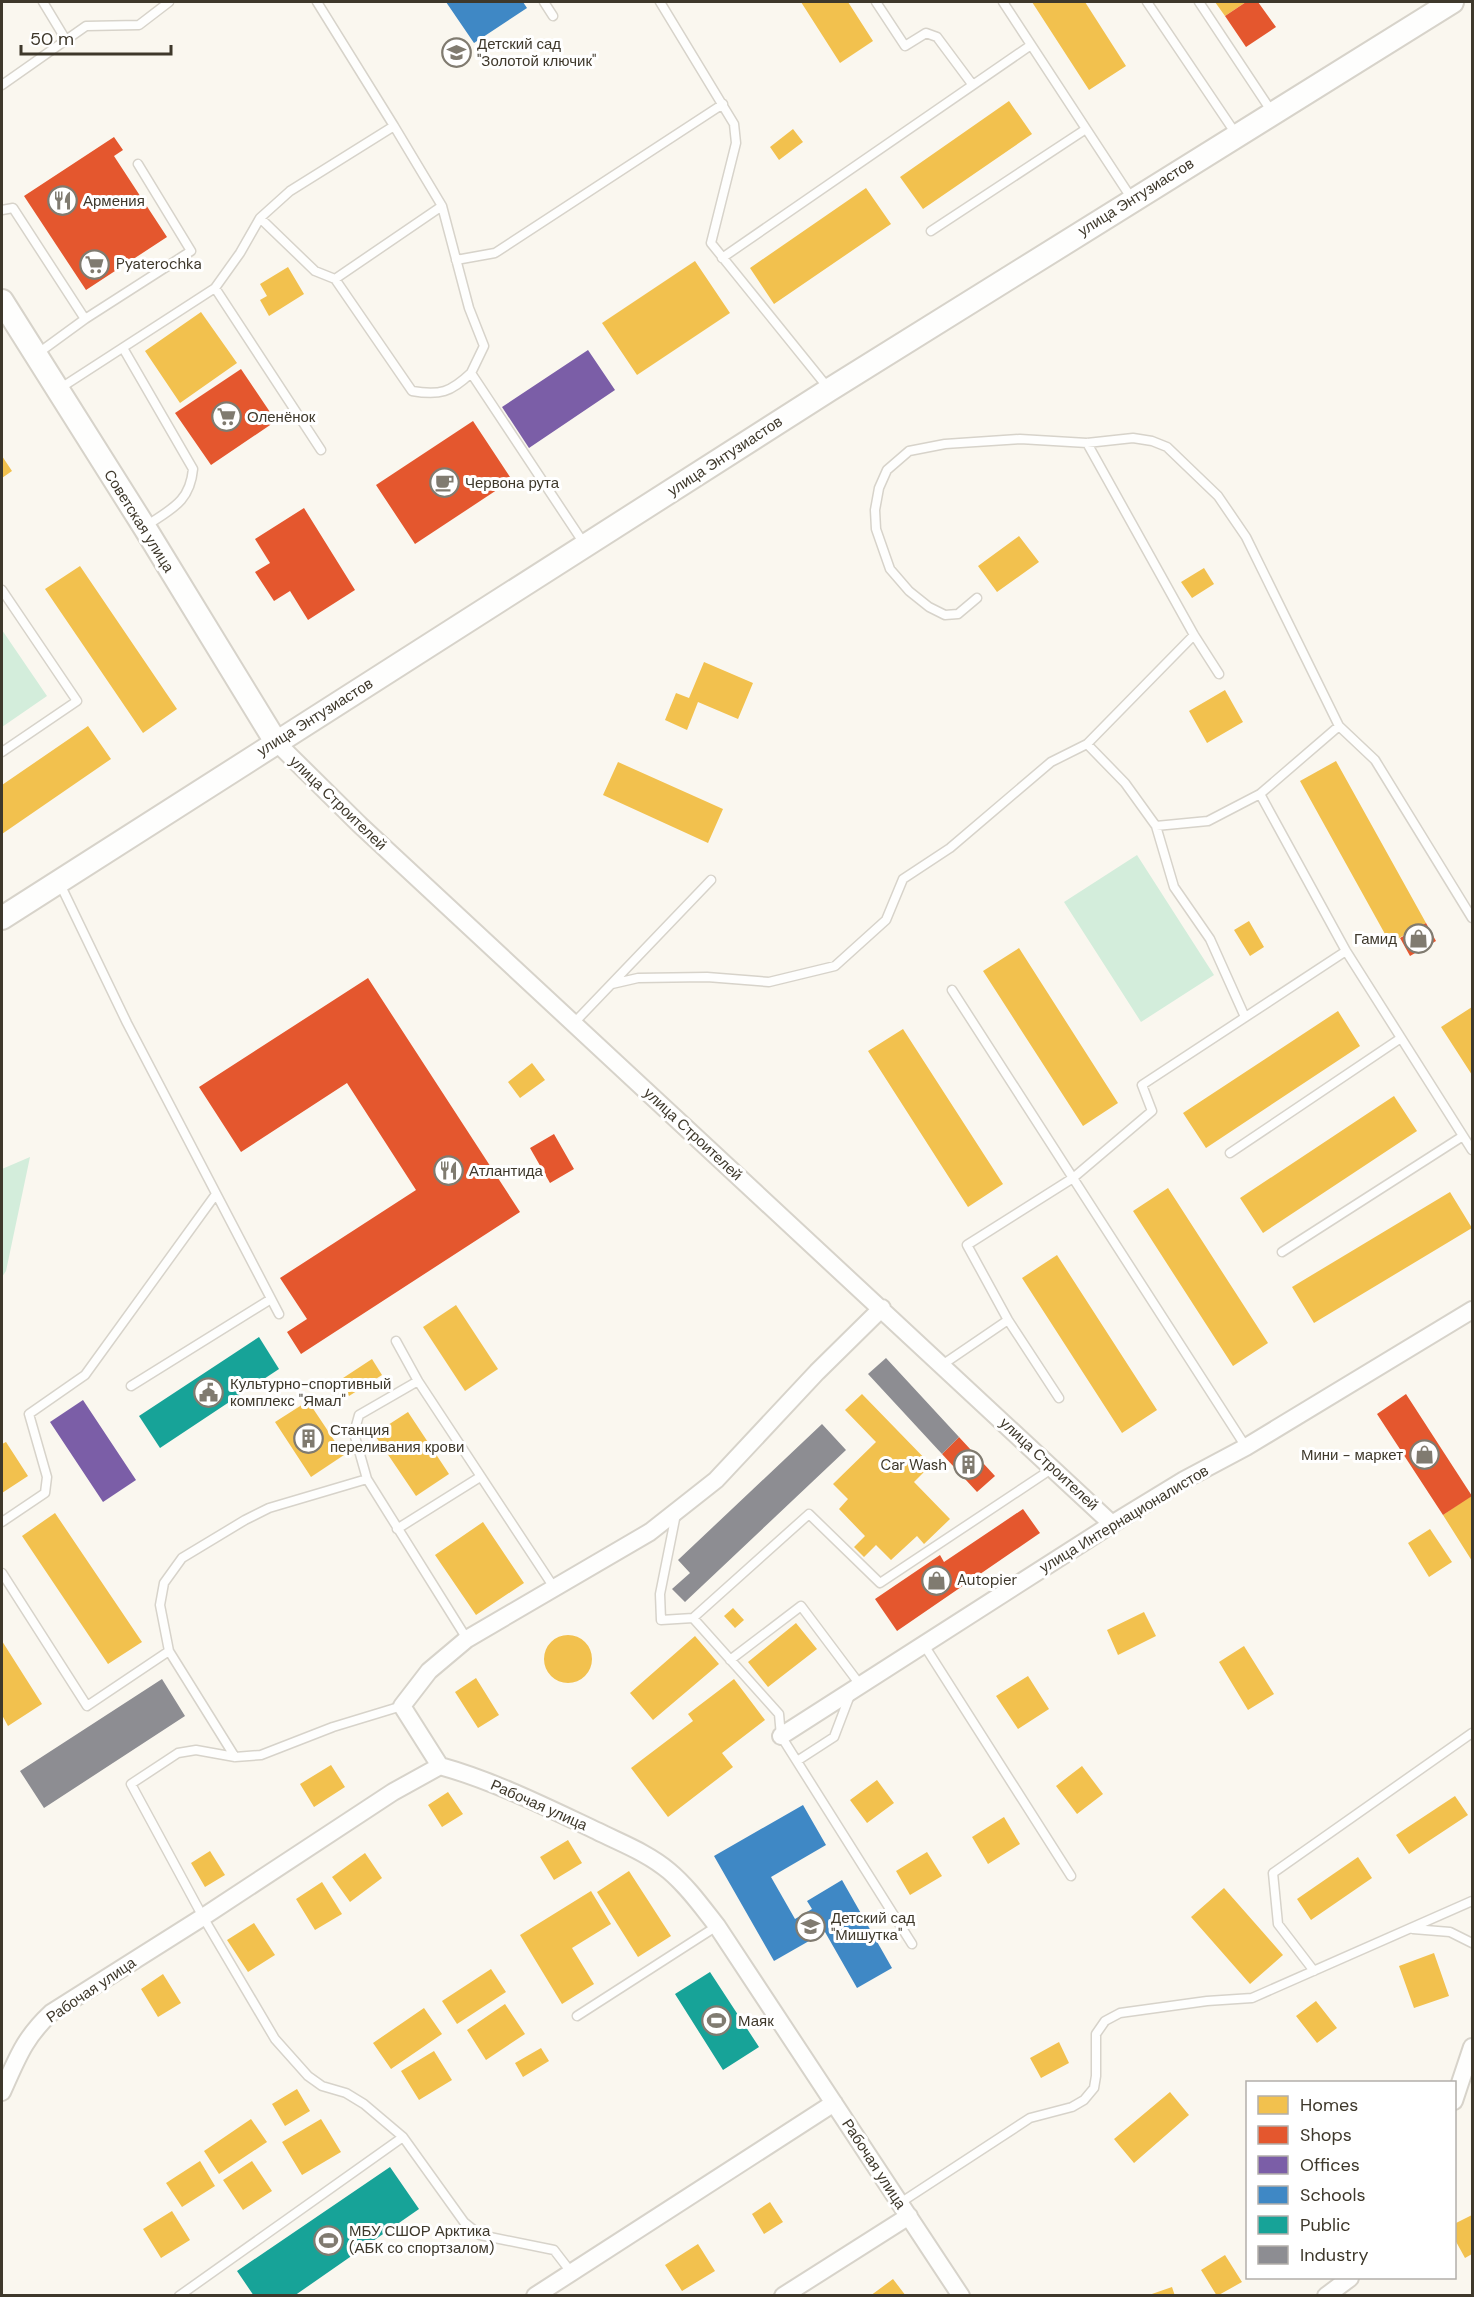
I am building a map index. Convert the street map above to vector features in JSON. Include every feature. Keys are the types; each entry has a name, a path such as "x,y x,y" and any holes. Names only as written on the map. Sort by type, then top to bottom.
{"street":[{"name":"улица Энтузиастов","path":"2,918 829,390 1452,2"},
{"name":"Советская улица","path":"2,301 276,742"},
{"name":"улица Строителей","path":"276,742 360,825 1112,1524"},
{"path":"440,1766 402,1706 429,1671 467,1639 650,1532 716,1480 817,1372 882,1308"},
{"name":"улица Интернационалистов","path":"781,1736 1112,1524 1471,1314"},
{"name":"Рабочая улица","path":"2,2091 24,2043 34,2029 51,2013 203,1917 393,1792 440,1766 467,1774 546,1807 646,1855 668,1870 688,1889 717,1926 961,2295"},
{"path":"1456,2098 1473,2047"},
{"path":"535,2295 834,2103"},
{"path":"783,2295 905,2210"},
{"path":"1326,2295 1347,2279"}],"lane":[{"path":"43,2 66,40"},
{"path":"2,85 86,26 139,25 169,2"},
{"path":"260,218 315,271 335,279 412,391 434,395 458,385 471,373 484,346 469,308 442,206 317,2"},
{"path":"544,2 553,16"},
{"path":"660,2 734,124 736,143 711,243 829,390"},
{"path":"876,2 904,46 926,33 937,37 972,84"},
{"path":"1003,2 1132,200"},
{"path":"1147,2 1237,134"},
{"path":"1199,2 1272,112"},
{"path":"722,258 1031,45"},
{"path":"456,260 495,253 723,104"},
{"path":"57,390 215,288 240,253 260,218 290,191 394,126"},
{"path":"932,231 1086,129"},
{"path":"35,355 85,319 191,251 138,164"},
{"path":"335,279 442,206"},
{"path":"2,210 13,208 85,319"},
{"path":"215,288 321,450"},
{"path":"123,348 193,469 191,485 183,500 145,528"},
{"path":"471,373 586,545"},
{"path":"977,598 958,614 945,615 929,607 909,591 890,569 876,529 875,510 879,488 887,470 909,451 945,444 1020,439 1087,443 1133,438 1152,441 1167,447 1218,496 1246,537 1339,726 1375,760 1473,918"},
{"path":"1087,443 1194,635 1219,674"},
{"path":"2,593 77,701 2,752"},
{"path":"612,984 638,978 707,977 770,982 835,966 886,920 903,879 950,848 1051,762 1087,744 1194,635"},
{"path":"1156,826 1208,821 1260,794 1339,726"},
{"path":"1087,744 1125,783 1156,826 1174,887 1210,939 1245,1017"},
{"path":"1260,794 1346,951 1473,1150"},
{"path":"59,880 127,1023 279,1314"},
{"path":"573,1024 711,880"},
{"path":"1059,1398 1008,1320 968,1245 1073,1178 1152,1111 1142,1085 1346,951"},
{"path":"952,990 1246,1447"},
{"path":"1230,1153 1401,1038"},
{"path":"1282,1252 1463,1136"},
{"path":"2,1522 45,1493 47,1478 29,1413 85,1375 216,1194"},
{"path":"131,1386 272,1299"},
{"path":"942,1365 1008,1320"},
{"path":"396,1341 417,1381 555,1589"},
{"path":"417,1381 359,1415 354,1433 367,1479 467,1639"},
{"path":"676,1511 660,1594 661,1620 693,1618 809,1514 880,1582 1053,1468"},
{"path":"397,1529 480,1477"},
{"path":"235,1757 169,1651 160,1605 164,1583 182,1558 269,1508 367,1479"},
{"path":"2,1574 87,1706 169,1651"},
{"path":"730,1660 801,1606 856,1689 834,1737 797,1761"},
{"path":"693,1618 779,1714 781,1736 912,1944"},
{"path":"924,1645 1071,1876"},
{"path":"402,1706 333,1727 261,1755 235,1757 196,1750 178,1753 132,1784 203,1917 275,2039 308,2076 322,2086 346,2093 364,2104 403,2137 464,2222 480,2235 554,2250 571,2272"},
{"path":"1314,1971 1278,1924 1273,1873 1473,1733"},
{"path":"905,2210 1030,2118 1071,2107 1084,2100 1094,2088 1096,2034 1105,2021 1120,2013 1207,2001 1252,1998 1473,1901"},
{"path":"577,2016 717,1926"},
{"path":"1410,1928 1450,1932 1473,1943"},
{"path":"179,2295 403,2137"}],"green space":[{"path":"2,630 47,696 2,727"},
{"path":"1137,855 1214,975 1141,1022 1064,902"},
{"path":"30,1157 6,1271 2,1277 2,1169"}],"building: Homes":[{"path":"801,2 848,2 873,41 840,63"},
{"path":"1032,2 1085,2 1126,66 1089,90"},
{"path":"1215,2 1246,2 1225,16"},
{"path":"1009,101 1032,134 923,209 900,177"},
{"path":"793,129 803,142 779,160 770,147"},
{"path":"866,188 891,224 774,304 750,268"},
{"path":"695,261 730,313 637,375 602,323"},
{"path":"288,267 304,294 269,316 260,300 267,296 260,284"},
{"path":"201,312 237,363 180,403 145,351"},
{"path":"2,456 12,471 2,478"},
{"path":"1019,536 1039,562 997,592 978,566"},
{"path":"80,566 177,709 143,733 45,589"},
{"path":"1204,568 1214,584 1192,598 1181,582"},
{"path":"704,662 753,683 738,719 698,702 687,730 665,720 676,693 689,698"},
{"path":"1225,690 1243,722 1207,743 1189,711"},
{"path":"88,726 111,759 2,834 2,785"},
{"path":"1336,761 1426,923 1390,943 1300,781"},
{"path":"618,762 723,809 708,843 603,795"},
{"path":"1249,921 1264,947 1250,956 1234,930"},
{"path":"1019,948 1118,1103 1083,1126 983,971"},
{"path":"1472,1007 1472,1075 1441,1027"},
{"path":"1338,1011 1360,1046 1206,1148 1183,1113"},
{"path":"903,1029 1003,1184 968,1207 868,1051"},
{"path":"532,1063 545,1080 520,1098 508,1082"},
{"path":"1394,1096 1417,1131 1263,1233 1240,1198"},
{"path":"1168,1188 1268,1343 1233,1366 1133,1211"},
{"path":"1450,1192 1472,1228 1314,1323 1292,1287"},
{"path":"1057,1255 1157,1410 1122,1433 1022,1278"},
{"path":"456,1305 498,1369 465,1391 423,1327"},
{"path":"372,1359 382,1375 349,1396 340,1380"},
{"path":"862,1394 931,1465 914,1482 950,1519 924,1544 917,1536 891,1560 876,1545 864,1557 854,1547 865,1536 839,1509 848,1499 833,1484 876,1442 845,1410"},
{"name":"Станция переливания крови","path":"308,1401 344,1455 311,1477 275,1422"},
{"path":"408,1412 449,1474 416,1496 374,1434"},
{"path":"6,1442 28,1476 2,1493 2,1444"},
{"path":"1472,1495 1472,1561 1443,1515"},
{"path":"55,1513 142,1642 108,1664 22,1536"},
{"path":"483,1522 524,1583 476,1615 435,1555"},
{"path":"1430,1529 1452,1562 1429,1577 1408,1543"},
{"path":"733,1608 744,1620 735,1628 724,1616"},
{"path":"1144,1612 1156,1636 1118,1655 1107,1630"},
{"path":"796,1623 817,1649 768,1687 748,1662"},
{"path":"563,1635 573,1635 585,1642 592,1654 592,1664 585,1676 573,1683 563,1683 548,1672 544,1664 544,1654 555,1639"},
{"path":"695,1636 719,1664 653,1720 630,1693"},
{"path":"2,1641 42,1704 8,1726 2,1715"},
{"path":"1244,1646 1274,1694 1248,1710 1219,1662"},
{"path":"1028,1676 1049,1709 1018,1729 996,1696"},
{"path":"476,1678 499,1715 478,1728 455,1692"},
{"path":"734,1679 765,1720 722,1753 733,1767 668,1817 631,1768 693,1721 688,1714"},
{"path":"331,1765 345,1787 314,1807 300,1784"},
{"path":"1082,1766 1103,1794 1077,1814 1056,1786"},
{"path":"877,1780 894,1803 867,1823 850,1800"},
{"path":"448,1792 463,1814 442,1827 428,1805"},
{"path":"1455,1796 1468,1815 1409,1854 1396,1835"},
{"path":"1004,1817 1020,1844 988,1864 972,1837"},
{"path":"568,1840 582,1863 554,1880 540,1857"},
{"path":"210,1851 225,1875 205,1887 191,1863"},
{"path":"927,1852 942,1876 910,1895 896,1871"},
{"path":"365,1853 382,1878 350,1902 332,1877"},
{"path":"1358,1857 1372,1878 1311,1920 1297,1899"},
{"path":"629,1871 671,1936 638,1957 597,1892"},
{"path":"322,1882 342,1914 315,1930 296,1899"},
{"path":"1224,1888 1283,1955 1250,1984 1191,1917"},
{"path":"591,1891 611,1924 572,1948 594,1984 562,2004 520,1935"},
{"path":"254,1923 275,1955 248,1972 227,1940"},
{"path":"1434,1953 1449,1996 1414,2008 1399,1966"},
{"path":"491,1969 506,1992 457,2024 442,2001"},
{"path":"163,1974 181,2003 158,2017 141,1989"},
{"path":"1316,2001 1337,2028 1317,2043 1296,2016"},
{"path":"505,2004 525,2034 486,2060 467,2030"},
{"path":"424,2008 442,2034 391,2069 373,2043"},
{"path":"1059,2042 1069,2063 1041,2078 1030,2058"},
{"path":"541,2048 549,2061 523,2077 515,2063"},
{"path":"434,2051 452,2080 419,2100 401,2071"},
{"path":"297,2089 310,2111 285,2126 272,2104"},
{"path":"1170,2092 1189,2115 1134,2163 1114,2139"},
{"path":"251,2119 267,2142 219,2174 204,2151"},
{"path":"321,2119 341,2152 302,2175 282,2142"},
{"path":"200,2161 215,2186 182,2207 166,2183"},
{"path":"252,2161 272,2191 243,2210 223,2180"},
{"path":"770,2202 783,2222 764,2234 752,2214"},
{"path":"172,2211 190,2240 161,2258 143,2229"},
{"path":"1472,2215 1472,2254 1465,2258 1456,2242 1456,2223"},
{"path":"698,2244 715,2271 682,2291 665,2265"},
{"path":"1225,2255 1242,2282 1217,2296 1201,2270"},
{"path":"893,2279 906,2296 870,2296"},
{"path":"1172,2287 1175,2296 1149,2296 1149,2295"}],"building: Shops":[{"path":"1246,2 1258,2 1276,27 1246,47 1225,16"},
{"path":"114,137 123,150 114,156 167,237 86,290 24,196"},
{"name":"Оленёнок","path":"241,369 276,421 211,465 175,413"},
{"name":"Червона рута","path":"473,421 512,480 415,544 376,485"},
{"path":"304,508 355,590 308,620 290,591 274,601 255,572 270,563 255,539"},
{"name":"Гамид","path":"1426,923 1436,941 1410,956 1400,938"},
{"name":"Атлантида","path":"368,978 520,1212 301,1354 287,1332 307,1319 280,1278 416,1190 347,1083 241,1152 199,1087"},
{"path":"554,1134 574,1169 550,1183 530,1148"},
{"name":"Мини - маркет","path":"1406,1394 1472,1496 1443,1515 1377,1414"},
{"name":"Car Wash","path":"959,1437 995,1476 977,1492 942,1454"},
{"name":"Autopier","path":"1023,1509 1040,1533 897,1631 875,1599 940,1555 944,1562"}],"building: Offices":[{"path":"588,350 615,390 529,448 502,407"},
{"path":"83,1400 136,1480 103,1502 50,1422"}],"building: Schools":[{"path":"446,2 523,2 527,8 474,43"},
{"path":"803,1805 826,1845 771,1877 795,1919 812,1909 807,1901 842,1880 892,1968 857,1988 817,1918 801,1927 809,1941 774,1961 714,1856"}],"building: Public":[{"name":"Культурно-спортивный комплекс \"Ямал\"","path":"259,1337 279,1369 160,1448 139,1416"},
{"name":"Маяк","path":"710,1972 759,2047 723,2070 675,1994"},
{"name":"МБУ СШОР Арктика (АБК со спортзалом)","path":"390,2167 419,2209 294,2296 254,2296 237,2271"}],"building: Industry":[{"path":"886,1358 959,1437 942,1454 868,1374"},
{"path":"822,1424 846,1450 685,1602 672,1589 690,1573 678,1560"},
{"path":"162,1679 185,1716 44,1808 20,1771"}],"place":[{"name":"Детский сад \"Золотой ключик\"","path":"456,53"},
{"name":"Армения","path":"62,201"},
{"name":"Pyaterochka","path":"95,264"},
{"name":"Оленёнок","path":"226,417"},
{"name":"Червона рута","path":"444,483"},
{"name":"Гамид","path":"1418,939"},
{"name":"Атлантида","path":"448,1171"},
{"name":"Культурно-спортивный комплекс \"Ямал\"","path":"209,1393"},
{"name":"Станция переливания крови","path":"309,1439"},
{"name":"Мини - маркет","path":"1424,1455"},
{"name":"Car Wash","path":"968,1465"},
{"name":"Autopier","path":"936,1580"},
{"name":"Детский сад \"Мишутка\"","path":"810,1927"},
{"name":"Маяк","path":"717,2021"},
{"name":"МБУ СШОР Арктика (АБК со спортзалом)","path":"328,2240"}]}
